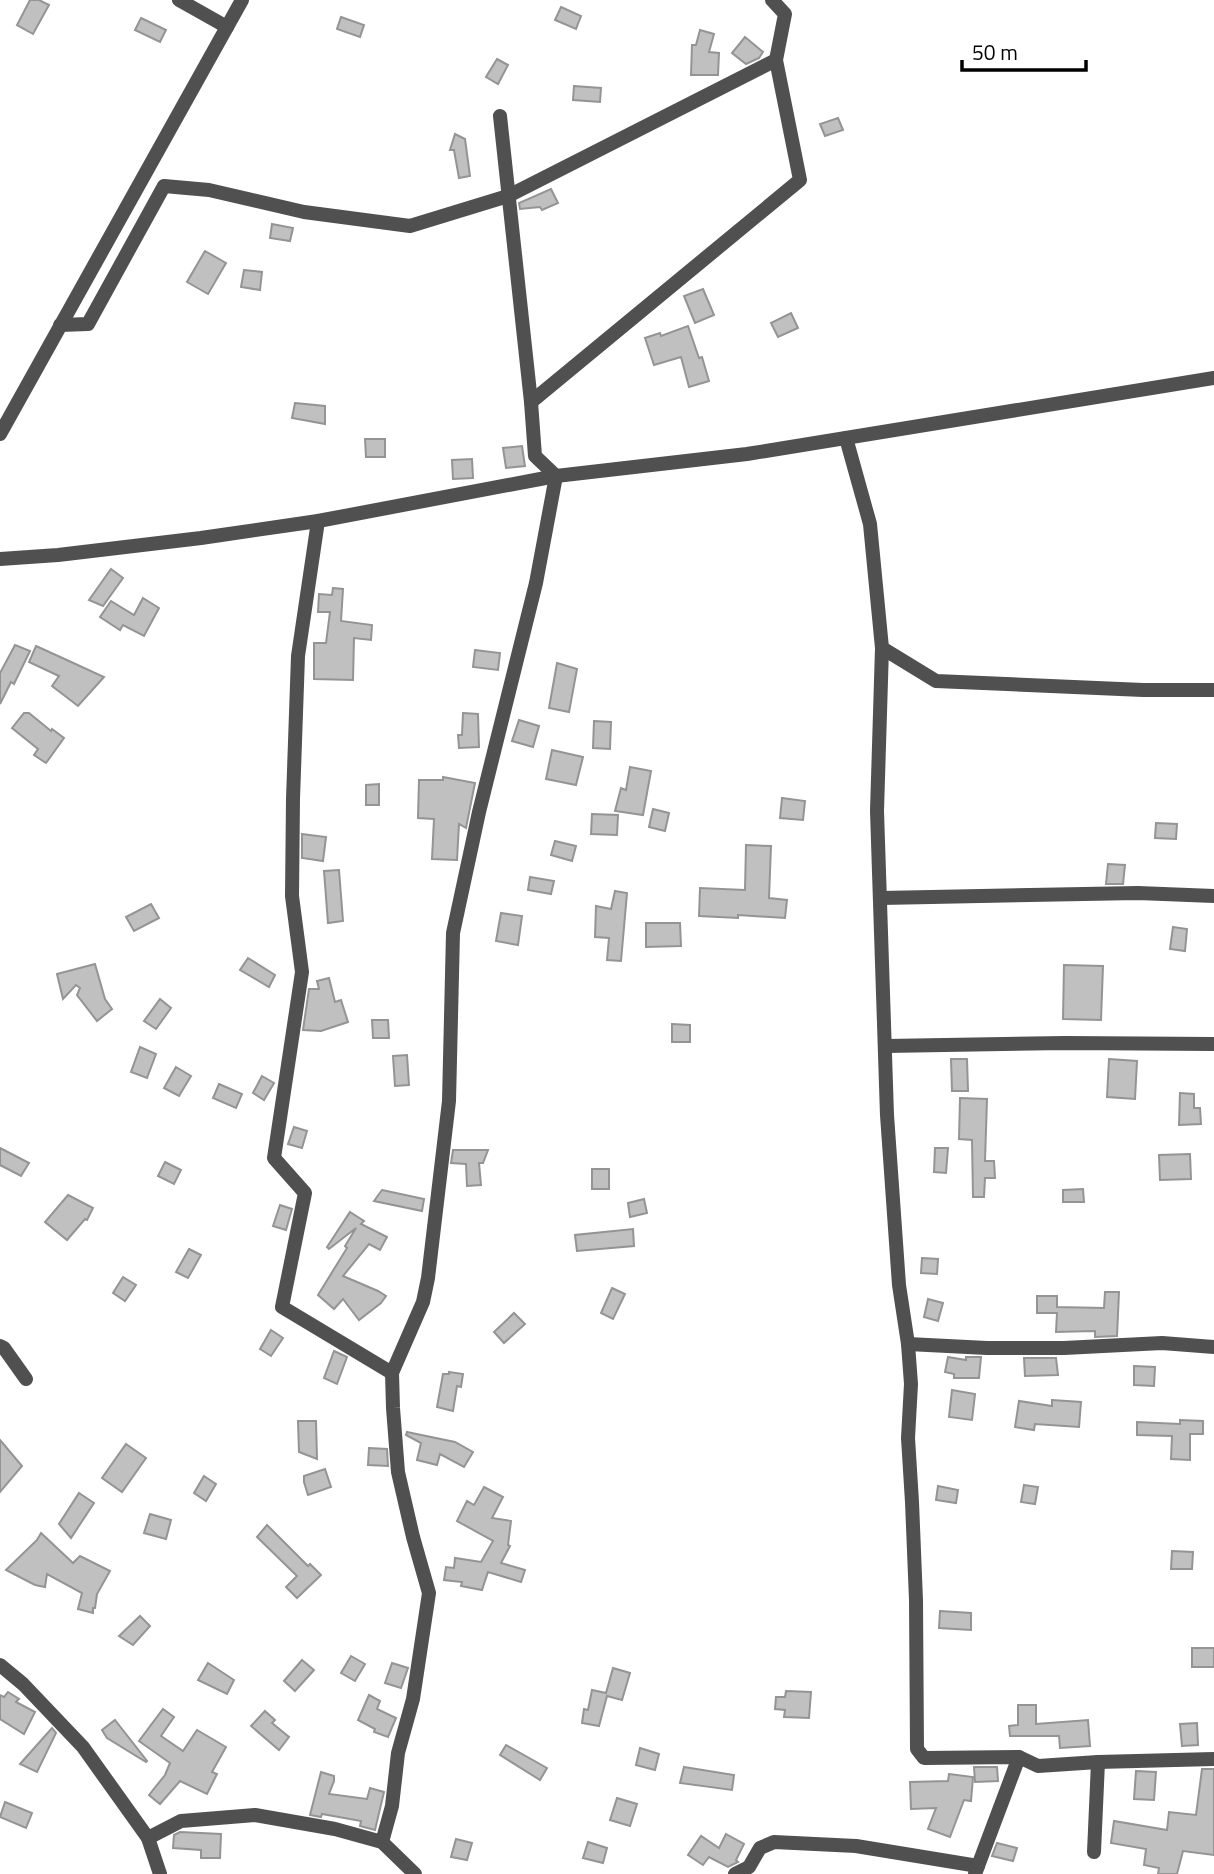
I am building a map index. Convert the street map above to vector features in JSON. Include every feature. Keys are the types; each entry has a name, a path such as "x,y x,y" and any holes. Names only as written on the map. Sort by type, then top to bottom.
{"street":[{"path":"179,0 227,27"},
{"path":"0,434 242,0"},
{"path":"531,402 800,180 776,60 785,14 772,0"},
{"path":"60,325 88,324 164,186 209,190 304,212 411,226 508,196 776,60"},
{"path":"500,116 535,456 556,476"},
{"path":"0,559 71,554 318,521 556,476 747,454 1214,378"},
{"path":"846,439 870,524 882,648 877,811 887,1115 899,1285 911,1384 908,1438 916,1600 916,1749 924,1758 1019,1757 1038,1766 1214,1759"},
{"path":"382,1842 392,1806 398,1753 413,1699 429,1593 398,1472 392,1373 423,1302 428,1278 449,1101 453,933 479,812 536,583 556,476"},
{"path":"318,521 298,656 296,708 292,896 302,972 274,1158 305,1193 282,1307 392,1373"},
{"path":"882,648 936,681 1143,690 1214,690"},
{"path":"881,898 1138,893 1214,896"},
{"path":"886,1046 1214,1044"},
{"path":"908,1344 1064,1348 1163,1343 1214,1347"},
{"path":"0,1346 26,1379"},
{"path":"0,1665 23,1684 83,1747 148,1838 160,1874"},
{"path":"734,1874 749,1867 760,1848 774,1842 856,1846 977,1870 1019,1757"},
{"path":"1094,1852 1098,1762"},
{"path":"148,1838 181,1821 254,1815 335,1829 382,1842 415,1874"}],"building":[{"path":"30,0 39,0 49,5 33,34 17,25"},
{"path":"561,7 581,16 576,29 555,20"},
{"path":"341,17 364,25 360,37 337,29"},
{"path":"141,18 166,30 160,42 135,30"},
{"path":"700,30 714,34 709,52 719,53 718,75 691,75 692,45 696,45"},
{"path":"745,37 763,52 759,58 746,64 732,53"},
{"path":"497,59 508,65 498,84 486,77"},
{"path":"574,86 601,88 600,102 573,100"},
{"path":"838,118 843,130 825,136 820,124"},
{"path":"455,134 465,139 470,176 459,178 454,150 450,150"},
{"path":"551,189 558,203 542,210 540,207 520,209 519,203"},
{"path":"272,224 293,228 290,241 270,238"},
{"path":"205,251 226,263 208,294 187,282"},
{"path":"244,270 262,272 260,290 241,287"},
{"path":"703,289 714,315 695,323 684,296"},
{"path":"791,313 798,328 778,337 771,323"},
{"path":"688,326 709,381 689,387 681,357 654,365 645,338 660,333 661,336"},
{"path":"295,403 325,406 325,424 292,418"},
{"path":"365,439 385,439 385,457 366,457"},
{"path":"522,446 525,466 506,468 503,448"},
{"path":"472,459 473,478 453,479 452,460"},
{"path":"111,569 123,578 103,606 89,600"},
{"path":"333,588 343,589 341,621 372,625 371,640 354,638 353,680 314,679 314,643 326,643 330,612 318,612 319,594 332,595"},
{"path":"143,598 159,608 144,636 123,625 120,630 100,617 111,601 134,615"},
{"path":"15,645 30,651 14,684 11,682 0,704 0,673"},
{"path":"36,646 104,677 78,706 52,686 59,676 29,662"},
{"path":"475,650 500,653 498,670 473,667"},
{"path":"557,663 577,669 569,712 549,708"},
{"path":"24,713 29,713 64,738 46,763 34,755 38,749 12,728"},
{"path":"463,713 478,714 479,747 459,748 458,735 462,735"},
{"path":"519,720 539,726 533,747 512,741"},
{"path":"594,721 611,722 610,749 593,748"},
{"path":"552,750 583,757 576,785 546,779"},
{"path":"630,767 651,771 643,815 615,811 621,788 626,790"},
{"path":"443,777 475,783 466,828 459,824 457,860 432,859 434,819 418,818 419,780 443,780"},
{"path":"379,784 379,805 366,805 366,785"},
{"path":"782,798 805,801 803,820 780,818"},
{"path":"653,809 669,813 665,831 649,827"},
{"path":"592,814 618,815 617,835 591,834"},
{"path":"1156,823 1177,824 1176,839 1155,838"},
{"path":"302,834 326,837 323,861 302,858"},
{"path":"555,841 576,846 572,861 551,855"},
{"path":"746,845 771,846 769,898 787,900 785,918 699,916 700,888 745,890"},
{"path":"1108,864 1125,865 1123,884 1106,884"},
{"path":"339,870 343,921 328,923 324,871"},
{"path":"530,877 554,881 551,894 528,890"},
{"path":"615,891 627,893 621,961 607,960 609,938 595,937 596,906 611,909"},
{"path":"151,904 159,918 134,931 126,917"},
{"path":"501,913 522,916 518,945 496,941"},
{"path":"646,923 680,923 681,946 646,947"},
{"path":"1173,927 1187,929 1185,951 1170,949"},
{"path":"248,958 275,975 269,987 240,970"},
{"path":"95,964 105,999 112,1009 97,1021 77,995 80,988 76,985 63,999 57,974"},
{"path":"1064,965 1103,966 1101,1020 1063,1019"},
{"path":"329,978 335,1002 341,1000 348,1022 321,1031 303,1030 309,989 319,989 317,981"},
{"path":"160,999 171,1008 156,1029 144,1021"},
{"path":"372,1020 388,1020 389,1038 373,1038"},
{"path":"672,1024 690,1025 690,1042 672,1042"},
{"path":"140,1047 156,1054 147,1078 131,1072"},
{"path":"407,1055 409,1085 395,1086 393,1056"},
{"path":"951,1059 967,1059 968,1091 952,1091"},
{"path":"1109,1059 1137,1061 1135,1099 1107,1097"},
{"path":"176,1067 191,1076 179,1096 164,1088"},
{"path":"262,1076 274,1083 264,1100 253,1093"},
{"path":"219,1084 242,1094 236,1108 213,1098"},
{"path":"1180,1093 1194,1094 1194,1108 1200,1108 1201,1124 1179,1125"},
{"path":"960,1098 987,1099 985,1161 994,1161 995,1178 985,1178 984,1197 973,1197 972,1140 959,1139"},
{"path":"294,1127 307,1131 302,1148 288,1144"},
{"path":"0,1148 29,1163 21,1176 0,1165"},
{"path":"935,1148 948,1148 946,1173 934,1172"},
{"path":"453,1150 488,1150 483,1163 479,1163 481,1185 467,1186 466,1164 451,1163"},
{"path":"1190,1154 1191,1179 1160,1180 1159,1155"},
{"path":"165,1162 181,1170 174,1184 158,1176"},
{"path":"592,1169 609,1169 609,1189 592,1189"},
{"path":"1083,1189 1084,1202 1063,1202 1063,1190"},
{"path":"382,1190 424,1199 422,1211 374,1201"},
{"path":"68,1195 93,1208 87,1220 85,1219 67,1240 45,1222"},
{"path":"644,1199 647,1213 630,1217 628,1203"},
{"path":"280,1205 292,1209 286,1230 273,1226"},
{"path":"350,1212 364,1221 361,1224 387,1237 380,1250 369,1244 343,1276 386,1296 359,1320 343,1299 334,1309 318,1295 356,1228 329,1249 327,1247"},
{"path":"633,1229 634,1246 577,1251 575,1235"},
{"path":"189,1249 201,1255 188,1278 176,1272"},
{"path":"922,1258 938,1259 937,1274 921,1273"},
{"path":"123,1277 136,1285 125,1301 113,1293"},
{"path":"612,1288 625,1294 613,1319 601,1313"},
{"path":"1105,1292 1119,1292 1117,1336 1095,1337 1095,1331 1056,1332 1057,1313 1037,1313 1037,1296 1057,1296 1057,1307 1104,1308"},
{"path":"928,1299 943,1303 938,1321 924,1317"},
{"path":"514,1313 525,1324 504,1343 494,1332"},
{"path":"271,1330 283,1338 271,1356 260,1349"},
{"path":"334,1351 347,1357 337,1384 324,1378"},
{"path":"948,1357 966,1360 966,1357 981,1357 979,1378 954,1378 954,1374 945,1372"},
{"path":"1024,1358 1056,1358 1058,1375 1025,1376"},
{"path":"1134,1366 1155,1367 1154,1386 1134,1385"},
{"path":"443,1374 463,1374 461,1387 457,1386 453,1411 437,1407"},
{"path":"952,1390 975,1394 972,1420 949,1417"},
{"path":"1052,1400 1081,1402 1079,1427 1035,1424 1034,1430 1015,1427 1019,1401 1052,1406"},
{"path":"1180,1420 1203,1421 1203,1434 1190,1434 1190,1460 1171,1459 1172,1436 1137,1435 1137,1422 1180,1424"},
{"path":"298,1421 316,1421 317,1459 299,1452"},
{"path":"407,1432 455,1442 473,1452 464,1467 440,1454 437,1465 417,1460 421,1443 406,1435"},
{"path":"0,1440 22,1466 0,1492"},
{"path":"126,1444 146,1458 122,1492 102,1478"},
{"path":"369,1448 387,1449 388,1466 368,1465"},
{"path":"325,1469 331,1487 308,1495 304,1476"},
{"path":"204,1476 216,1484 206,1501 194,1493"},
{"path":"1024,1485 1038,1487 1035,1504 1021,1502"},
{"path":"938,1486 958,1490 956,1503 936,1500"},
{"path":"484,1487 503,1497 492,1518 511,1521 510,1546 501,1563 525,1570 521,1582 488,1572 482,1590 461,1586 462,1582 444,1580 446,1567 454,1568 455,1558 481,1562 493,1541 457,1521 467,1501 474,1505"},
{"path":"79,1493 94,1503 71,1538 59,1524"},
{"path":"150,1514 171,1520 166,1539 144,1533"},
{"path":"267,1525 308,1566 310,1564 321,1575 297,1598 286,1587 297,1576 257,1537"},
{"path":"41,1533 73,1563 80,1556 110,1571 97,1594 93,1613 78,1609 82,1593 47,1574 45,1587 35,1585 6,1570"},
{"path":"1172,1551 1193,1552 1192,1569 1171,1569"},
{"path":"940,1611 971,1613 971,1630 939,1628"},
{"path":"140,1616 150,1626 133,1645 119,1636"},
{"path":"1192,1648 1214,1648 1214,1667 1192,1667"},
{"path":"351,1656 365,1664 355,1681 341,1673"},
{"path":"302,1660 314,1670 295,1691 284,1681"},
{"path":"208,1663 234,1680 227,1694 198,1680"},
{"path":"392,1663 408,1668 401,1688 385,1683"},
{"path":"613,1668 630,1673 622,1700 607,1696 599,1726 582,1723 584,1709 588,1710 592,1690 606,1693"},
{"path":"786,1691 811,1692 809,1718 784,1717 785,1710 775,1709 776,1697 785,1697"},
{"path":"8,1692 19,1699 16,1702 35,1712 24,1734 0,1719 0,1695 4,1697"},
{"path":"369,1695 380,1701 377,1709 396,1718 388,1737 374,1732 375,1729 358,1720"},
{"path":"1018,1705 1036,1705 1036,1724 1088,1720 1090,1746 1060,1748 1059,1736 1010,1736 1009,1726 1018,1725"},
{"path":"163,1709 174,1717 161,1736 183,1751 197,1730 226,1747 212,1772 217,1774 207,1794 180,1781 160,1804 149,1795 165,1775 170,1763 139,1741"},
{"path":"265,1711 275,1720 272,1723 289,1737 279,1750 251,1726"},
{"path":"115,1720 146,1762 107,1738 102,1730"},
{"path":"1197,1723 1198,1745 1182,1746 1180,1724"},
{"path":"52,1728 56,1733 37,1772 20,1764"},
{"path":"506,1745 547,1768 540,1780 500,1755"},
{"path":"640,1748 659,1754 655,1770 636,1765"},
{"path":"684,1767 734,1775 732,1790 680,1783"},
{"path":"974,1767 997,1767 998,1781 975,1782"},
{"path":"1202,1769 1214,1769 1214,1855 1183,1851 1177,1874 1158,1874 1159,1868 1144,1865 1146,1849 1111,1843 1114,1821 1167,1830 1169,1812 1196,1815"},
{"path":"1136,1771 1156,1772 1154,1800 1134,1799"},
{"path":"321,1772 334,1776 329,1794 367,1799 370,1788 384,1792 375,1830 360,1826 361,1821 322,1814 321,1817 310,1815"},
{"path":"949,1774 973,1777 971,1801 964,1800 950,1837 928,1829 936,1808 911,1809 910,1782 948,1781"},
{"path":"617,1798 637,1804 630,1826 610,1820"},
{"path":"5,1802 32,1813 26,1828 0,1817"},
{"path":"180,1832 221,1834 220,1858 201,1858 201,1850 173,1848 174,1835"},
{"path":"726,1834 744,1844 736,1860 738,1862 728,1867 709,1857 703,1865 688,1855 701,1836 719,1848"},
{"path":"456,1839 472,1843 467,1860 451,1857"},
{"path":"588,1842 607,1848 603,1863 583,1858"},
{"path":"997,1843 1017,1848 1013,1861 992,1856"}]}
